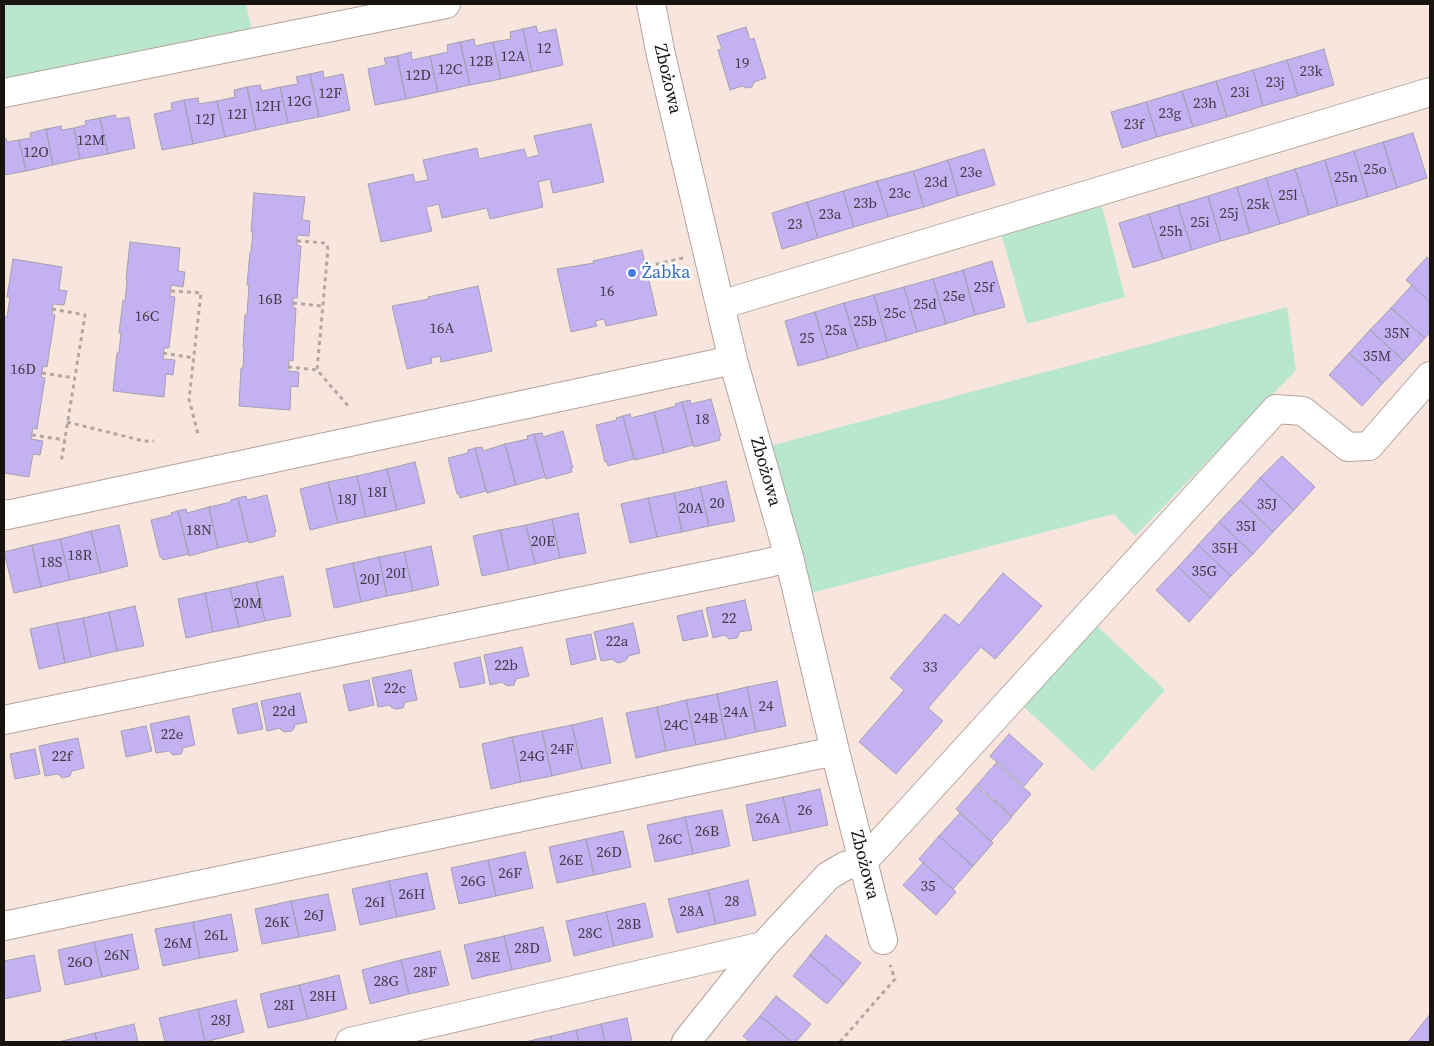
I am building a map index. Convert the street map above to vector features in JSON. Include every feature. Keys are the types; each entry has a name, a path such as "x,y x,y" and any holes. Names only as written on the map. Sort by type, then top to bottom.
{"street":[{"path":"4,93 446,4"},
{"name":"Zbożowa","path":"650,4 720,305 789,557 835,751 883,940"},
{"path":"720,305 1430,92"},
{"path":"4,514 734,360"},
{"path":"686,1042 764,946 828,876 845,866 863,861 1276,409 1303,410 1348,447 1369,446 1430,376"},
{"path":"4,720 758,565 789,557"},
{"path":"4,926 835,751"},
{"path":"350,1042 764,946"}],"path":[{"path":"297,241 326,243 328,249 317,370"},
{"path":"648,266 690,256"},
{"path":"171,291 201,293 189,399 198,434"},
{"path":"292,303 322,306"},
{"path":"52,309 85,315 61,463"},
{"path":"163,353 194,358"},
{"path":"288,367 317,370 349,407"},
{"path":"42,373 74,378"},
{"path":"67,422 144,441 154,441"},
{"path":"32,435 64,440"},
{"path":"840,1042 894,980 883,940"}],"green space":[{"path":"4,4 246,4 253,33 4,81"},
{"path":"1102,206 1125,297 1027,324 1001,233"},
{"path":"1287,307 1296,370 1135,536 1114,514 807,594 770,446"},
{"path":"1097,626 1165,690 1093,771 1023,706"}],"building":[{"path":"536,26 538,33 556,29 563,65 532,72 523,29"},
{"path":"746,27 750,40 754,38 766,78 754,82 752,87 746,88 742,86 730,90 718,50 722,49 717,36"},
{"path":"523,29 532,72 501,79 493,42 511,39 510,32"},
{"path":"474,39 475,46 493,42 501,79 470,85 460,42"},
{"path":"460,42 470,85 438,92 430,56 448,52 447,45"},
{"path":"1324,49 1334,85 1298,96 1287,60"},
{"path":"411,52 412,60 430,56 438,92 406,99 397,56"},
{"path":"397,56 406,99 375,105 368,69 386,65 384,58"},
{"path":"1287,60 1298,96 1263,106 1253,70"},
{"path":"1253,70 1263,106 1227,117 1216,81"},
{"path":"323,71 324,78 343,74 350,110 319,117 310,74"},
{"path":"310,74 319,117 288,123 280,87 298,84 296,77"},
{"path":"1216,81 1227,117 1193,127 1182,91"},
{"path":"260,85 262,91 280,87 288,123 256,130 247,87"},
{"path":"247,87 256,130 225,137 217,101 235,97 234,90"},
{"path":"1182,91 1193,127 1157,137 1146,102"},
{"path":"198,98 199,104 217,101 225,137 193,144 184,100"},
{"path":"184,100 193,144 162,150 154,114 172,110 171,103"},
{"path":"1146,102 1157,137 1122,148 1111,112"},
{"path":"115,115 117,119 129,117 135,148 108,154 100,118"},
{"path":"100,118 108,154 80,159 74,128 86,125 85,121"},
{"path":"591,124 604,182 553,193 550,179 538,182 543,207 490,219 487,208 442,218 439,204 426,207 432,231 381,242 368,184 413,174 415,182 428,180 423,160 477,148 479,159 524,149 527,158 539,155 534,136"},
{"path":"61,126 62,130 74,128 80,159 53,165 46,129"},
{"path":"46,129 53,165 26,171 19,140 31,138 30,133"},
{"path":"1413,133 1427,178 1397,188 1383,142"},
{"path":"4,138 6,138 7,142 19,140 26,171 4,175"},
{"path":"1383,142 1397,188 1368,197 1354,151"},
{"path":"984,149 995,185 958,196 948,160"},
{"path":"1354,151 1368,197 1338,206 1325,160"},
{"path":"948,160 958,196 924,207 913,171"},
{"path":"1325,160 1338,206 1309,215 1295,169"},
{"path":"1295,169 1309,215 1280,224 1266,178"},
{"path":"913,171 924,207 888,217 877,181"},
{"path":"1266,178 1280,224 1250,233 1237,187"},
{"path":"877,181 888,217 854,227 843,191"},
{"path":"1237,187 1250,233 1221,241 1208,196"},
{"path":"843,191 854,227 818,238 807,202"},
{"path":"254,193 305,197 302,220 310,221 309,236 297,235 297,245 301,246 297,298 293,298 293,308 296,308 293,361 289,360 288,371 299,372 298,387 291,386 290,410 239,406 245,315 247,315 249,285 247,285 253,231 251,232"},
{"path":"1208,196 1221,241 1192,250 1178,205"},
{"path":"807,202 818,238 782,249 772,213"},
{"path":"1178,205 1192,250 1163,259 1149,214"},
{"path":"1149,214 1163,259 1133,268 1119,223"},
{"path":"130,242 180,248 178,271 185,272 183,287 171,285 170,296 175,297 169,348 164,348 163,359 175,360 173,375 166,374 164,397 113,391 117,353 119,353 121,333 119,333 123,300 125,301"},
{"path":"642,250 657,315 606,326 604,319 595,321 597,326 571,332 557,269 594,263 593,261"},
{"path":"1427,257 1430,260 1430,302 1406,280"},
{"path":"13,259 62,267 59,290 67,291 64,305 53,304 52,315 55,315 47,367 43,366 41,377 45,378 37,429 33,428 31,439 43,441 40,455 33,454 29,477 4,473 4,317 7,317 10,297 7,297"},
{"path":"992,261 1005,307 975,315 963,270"},
{"path":"963,270 975,315 946,324 933,279"},
{"path":"933,279 946,324 917,332 904,287"},
{"path":"1412,285 1430,302 1430,332 1425,338 1391,308"},
{"path":"478,286 492,351 441,362 440,356 431,358 432,363 407,369 392,306 429,299 428,297"},
{"path":"904,287 917,332 887,341 874,295"},
{"path":"874,295 887,341 858,349 844,303"},
{"path":"844,303 858,349 828,358 815,312"},
{"path":"1391,308 1425,338 1404,361 1370,330"},
{"path":"815,312 828,358 798,366 785,321"},
{"path":"1370,330 1404,361 1383,383 1349,353"},
{"path":"1349,353 1383,383 1362,406 1329,375"},
{"path":"711,399 721,436 719,436 720,440 694,447 682,402 690,400 691,404"},
{"path":"682,402 693,445 664,453 654,412 676,406 675,404"},
{"path":"654,412 664,453 635,460 623,416 630,414 631,418"},
{"path":"623,416 634,459 608,466 607,462 605,462 596,425 617,420 616,418"},
{"path":"563,431 573,468 571,468 572,472 546,479 534,434 542,433 543,437"},
{"path":"534,434 545,477 516,485 505,444 528,439 527,436"},
{"path":"505,444 516,485 487,493 475,448 482,447 483,451"},
{"path":"475,448 486,491 460,498 459,494 457,494 448,458 468,453 468,450"},
{"path":"1282,456 1315,487 1294,510 1260,478"},
{"path":"415,462 425,503 397,510 387,469"},
{"path":"387,469 397,510 366,517 357,476"},
{"path":"357,476 366,517 338,523 328,482"},
{"path":"1260,478 1294,510 1273,532 1240,500"},
{"path":"726,481 735,521 709,526 700,487"},
{"path":"328,482 338,523 310,530 300,489"},
{"path":"700,487 709,526 682,532 674,493"},
{"path":"674,493 682,532 657,537 648,498"},
{"path":"267,495 276,532 274,533 275,536 249,543 238,498 246,496 247,500"},
{"path":"238,498 248,541 218,548 209,507 231,502 231,500"},
{"path":"648,498 657,537 630,543 621,504"},
{"path":"1240,500 1273,532 1253,554 1219,522"},
{"path":"209,507 218,548 189,556 178,511 186,509 187,513"},
{"path":"178,511 189,554 163,560 160,557 151,520 172,515 171,513"},
{"path":"578,513 586,553 560,558 552,519"},
{"path":"552,519 560,558 535,564 526,525"},
{"path":"1219,522 1253,554 1231,576 1198,545"},
{"path":"119,525 128,566 101,573 91,531"},
{"path":"526,525 535,564 509,570 500,530"},
{"path":"500,530 509,570 482,576 473,536"},
{"path":"91,531 101,573 70,580 60,539"},
{"path":"60,539 70,580 41,587 32,545"},
{"path":"32,545 41,587 14,593 4,552"},
{"path":"1198,545 1231,576 1211,598 1178,567"},
{"path":"431,546 439,585 413,591 404,552"},
{"path":"404,552 413,591 387,596 379,557"},
{"path":"379,557 387,596 361,602 353,563"},
{"path":"353,563 361,602 334,608 326,569"},
{"path":"1178,567 1211,598 1189,622 1156,590"},
{"path":"1003,573 1042,606 995,659 981,647 928,708 943,721 896,774 859,742 904,690 890,678 945,614 959,625"},
{"path":"283,576 291,616 265,621 256,582"},
{"path":"256,582 265,621 239,627 230,588"},
{"path":"230,588 239,627 213,632 205,593"},
{"path":"205,593 213,632 186,638 178,599"},
{"path":"745,600 752,630 739,632 737,638 729,639 725,635 713,638 706,608"},
{"path":"135,606 144,646 117,651 109,612"},
{"path":"702,610 708,636 683,641 677,616"},
{"path":"109,612 117,651 91,657 83,618"},
{"path":"83,618 91,657 65,663 57,623"},
{"path":"57,623 65,663 39,669 30,629"},
{"path":"633,623 640,653 628,656 625,661 618,663 614,659 601,661 594,632"},
{"path":"591,634 596,659 571,665 566,639"},
{"path":"522,647 529,676 516,679 514,685 507,686 502,682 490,685 484,655"},
{"path":"480,657 485,683 460,688 454,663"},
{"path":"411,670 417,700 405,702 403,708 395,709 391,705 378,707 372,678"},
{"path":"369,680 374,705 349,711 343,685"},
{"path":"777,681 786,726 756,732 747,687"},
{"path":"747,687 756,732 726,739 717,694"},
{"path":"300,693 307,722 294,725 295,727 292,731 284,732 280,728 267,731 261,701"},
{"path":"717,694 726,739 696,745 686,700"},
{"path":"686,700 696,745 666,751 657,707"},
{"path":"257,703 263,729 238,734 232,709"},
{"path":"657,707 666,751 636,758 626,713"},
{"path":"189,716 195,745 182,748 181,754 173,755 169,751 156,753 150,724"},
{"path":"602,718 611,763 582,769 572,725"},
{"path":"572,725 582,769 552,776 542,731"},
{"path":"146,726 152,751 126,757 121,731"},
{"path":"542,731 552,776 521,782 512,737"},
{"path":"1009,734 1043,764 1024,786 990,756"},
{"path":"512,737 521,782 491,789 482,744"},
{"path":"78,738 84,768 72,771 70,776 62,778 58,774 45,776 39,746"},
{"path":"35,749 40,774 15,779 10,754"},
{"path":"996,763 1031,794 1012,816 977,785"},
{"path":"976,786 1012,817 991,841 956,809"},
{"path":"820,789 828,825 791,833 783,797"},
{"path":"783,797 791,833 753,841 746,805"},
{"path":"722,810 730,846 693,854 685,817"},
{"path":"960,813 993,843 973,866 939,836"},
{"path":"685,817 693,854 655,862 647,825"},
{"path":"623,831 631,867 594,875 586,839"},
{"path":"939,836 973,866 953,889 919,859"},
{"path":"586,839 594,875 557,883 549,847"},
{"path":"525,852 533,888 496,896 488,860"},
{"path":"488,860 496,896 459,904 451,868"},
{"path":"923,863 956,892 936,915 903,885"},
{"path":"427,873 435,909 397,917 389,881"},
{"path":"748,880 756,915 716,924 708,890"},
{"path":"389,881 397,917 360,925 352,889"},
{"path":"708,890 716,924 677,933 668,899"},
{"path":"328,894 336,930 299,937 291,901"},
{"path":"291,901 299,937 262,944 255,909"},
{"path":"645,903 653,937 614,946 606,912"},
{"path":"606,912 614,946 574,956 566,921"},
{"path":"231,914 238,951 200,958 193,922"},
{"path":"193,922 200,958 163,966 155,929"},
{"path":"543,927 551,961 512,970 504,936"},
{"path":"132,934 139,969 102,977 94,942"},
{"path":"826,935 861,963 844,984 810,955"},
{"path":"504,936 512,970 472,979 464,945"},
{"path":"94,942 102,977 65,985 58,950"},
{"path":"440,951 449,985 409,994 401,960"},
{"path":"34,955 41,991 4,999 4,961"},
{"path":"810,955 844,984 827,1004 793,976"},
{"path":"401,960 409,994 370,1004 362,970"},
{"path":"339,975 347,1009 308,1019 299,985"},
{"path":"299,985 308,1019 268,1028 260,994"},
{"path":"776,996 811,1024 796,1042 792,1042 760,1016"},
{"path":"236,1000 244,1032 205,1042 198,1009"},
{"path":"198,1009 205,1042 165,1042 159,1018"},
{"path":"1430,1014 1430,1042 1408,1042"},
{"path":"760,1016 792,1042 750,1042 743,1036"},
{"path":"627,1018 632,1042 605,1042 601,1024"},
{"path":"134,1024 138,1042 97,1042 95,1033"},
{"path":"601,1024 605,1042 579,1042 576,1030"},
{"path":"576,1030 579,1042 552,1042 551,1036"},
{"path":"95,1033 97,1042 58,1042"},
{"path":"551,1036 552,1042 525,1042"}],"place":[{"name":"Żabka","path":"632,273"}]}
